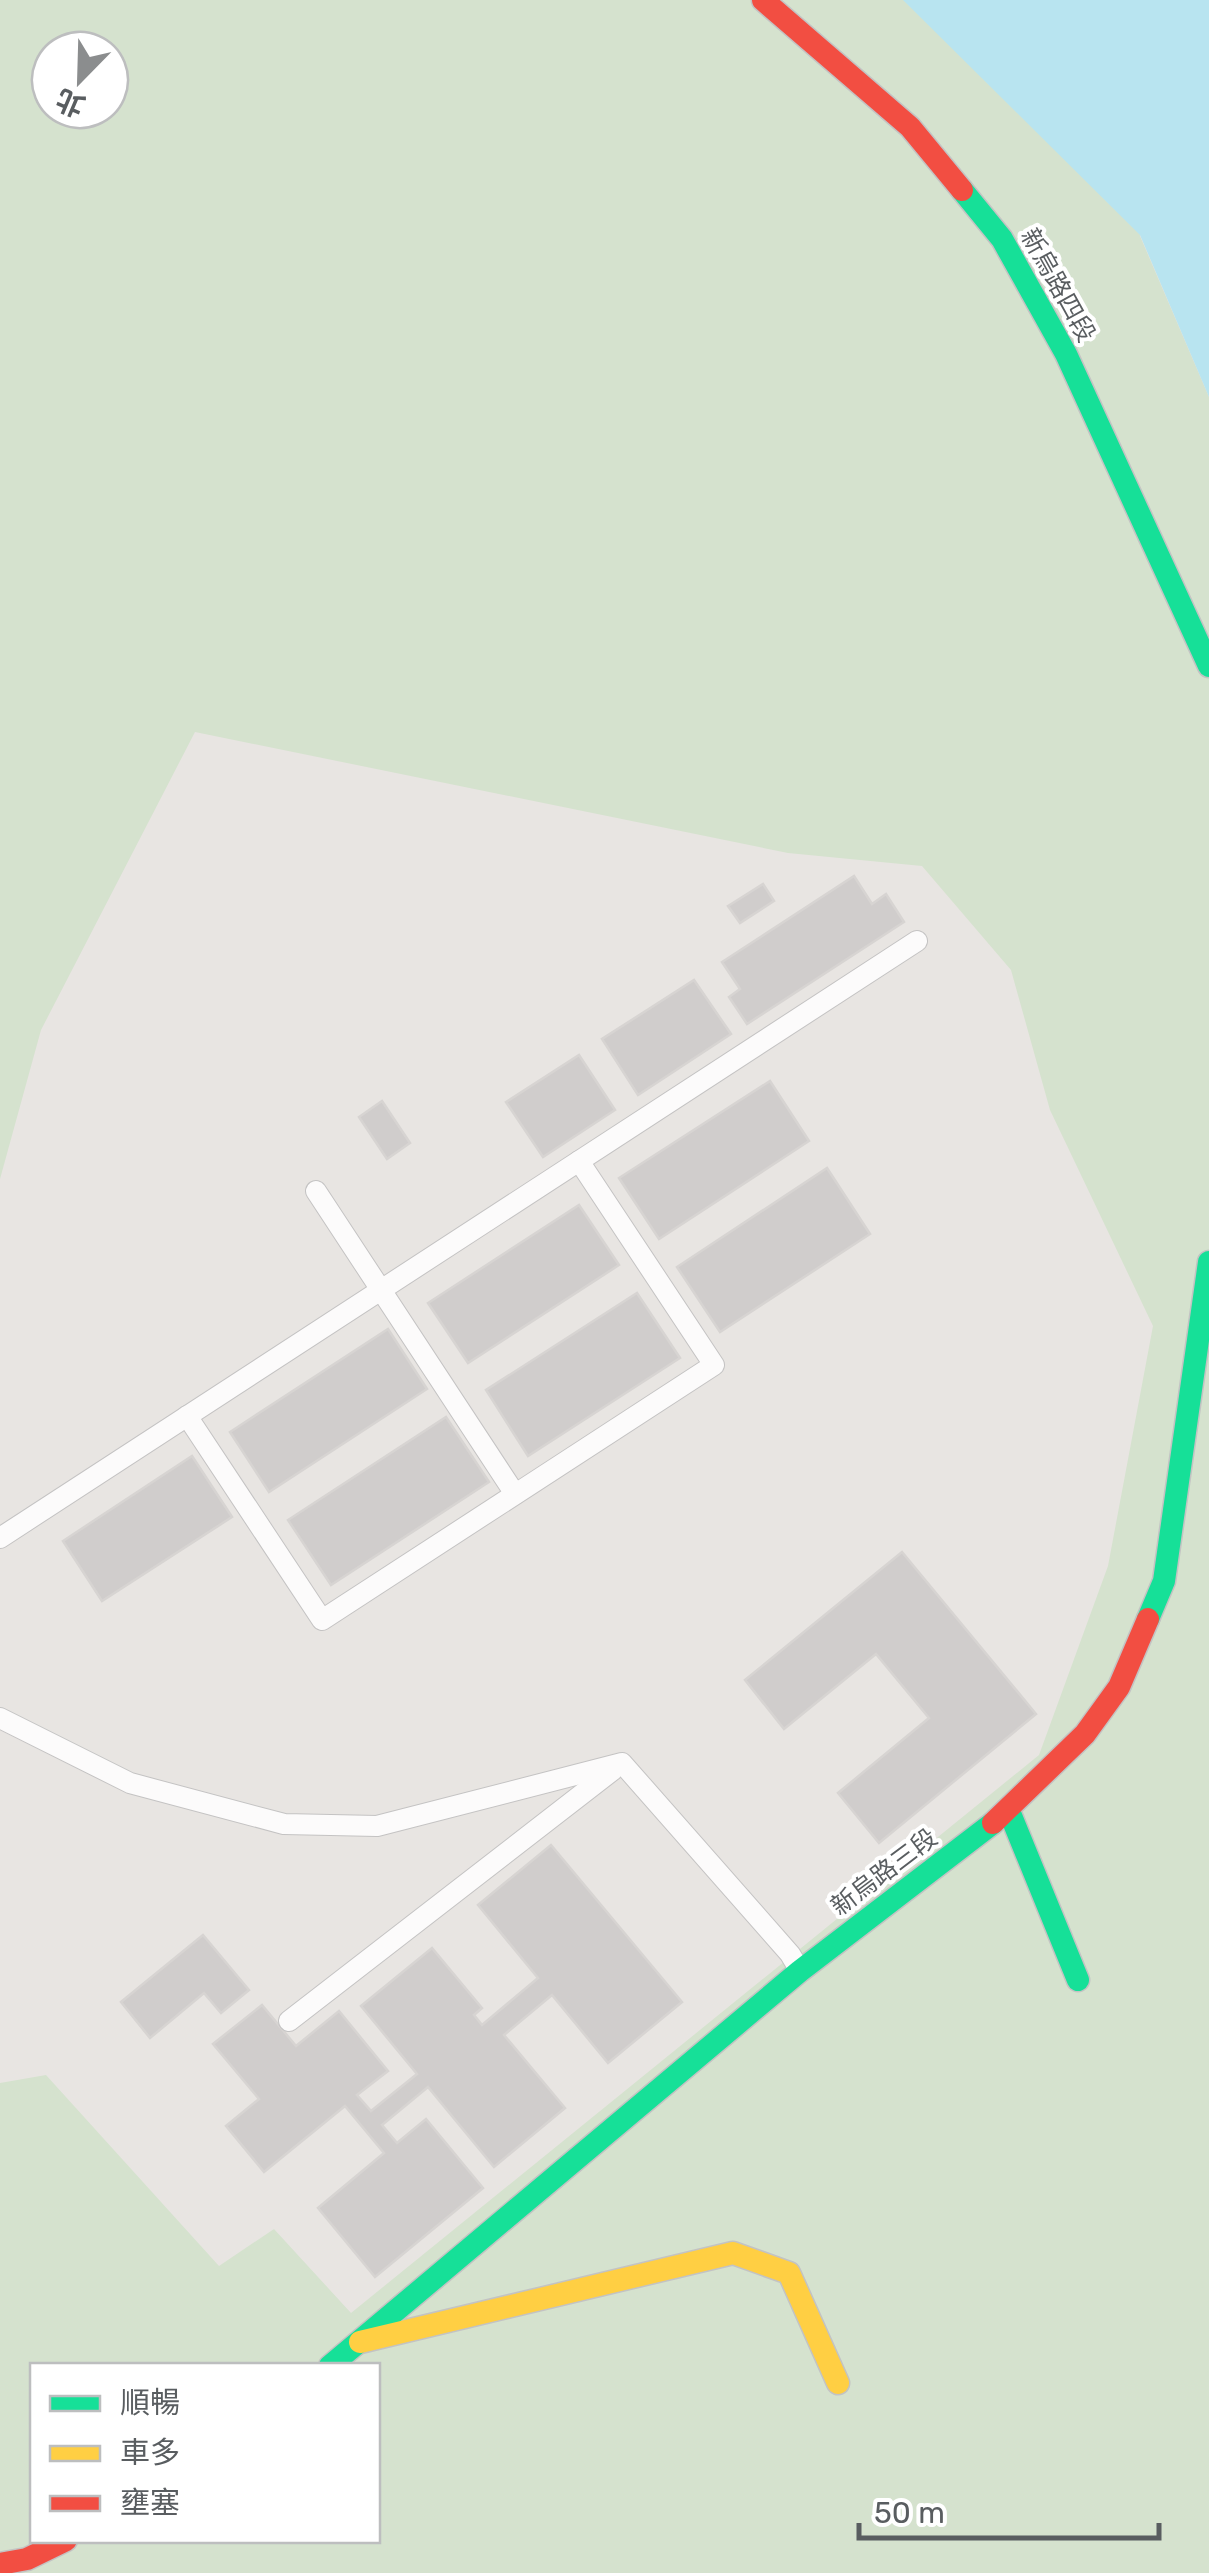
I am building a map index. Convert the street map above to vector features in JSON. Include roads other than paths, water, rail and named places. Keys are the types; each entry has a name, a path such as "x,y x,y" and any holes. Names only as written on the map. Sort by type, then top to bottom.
{"main road":[{"name":"新烏路四段","path":"763,0 910,127 1002,239 1066,354 1209,666"},
{"name":"新烏路三段","path":"334,2363 800,1971 1010,1811 1085,1734 1119,1686 1164,1581 1209,1262"},
{"path":"1010,1811 1078,1980"},
{"path":"360,2342 733,2254 789,2274 838,2382"},
{"path":"0,2564 27,2558 60,2543"}],"lane":[{"path":"0,1538 916,942"},
{"path":"187,1416 322,1620 714,1365 579,1161"},
{"path":"316,1191 515,1494"},
{"path":"0,1718 130,1782 284,1824 377,1826 622,1763"},
{"path":"622,1763 790,1954 800,1971"},
{"path":"288,2021 622,1763"}],"water":[{"path":"903,0 1209,0 1209,397 1140,235"}]}
